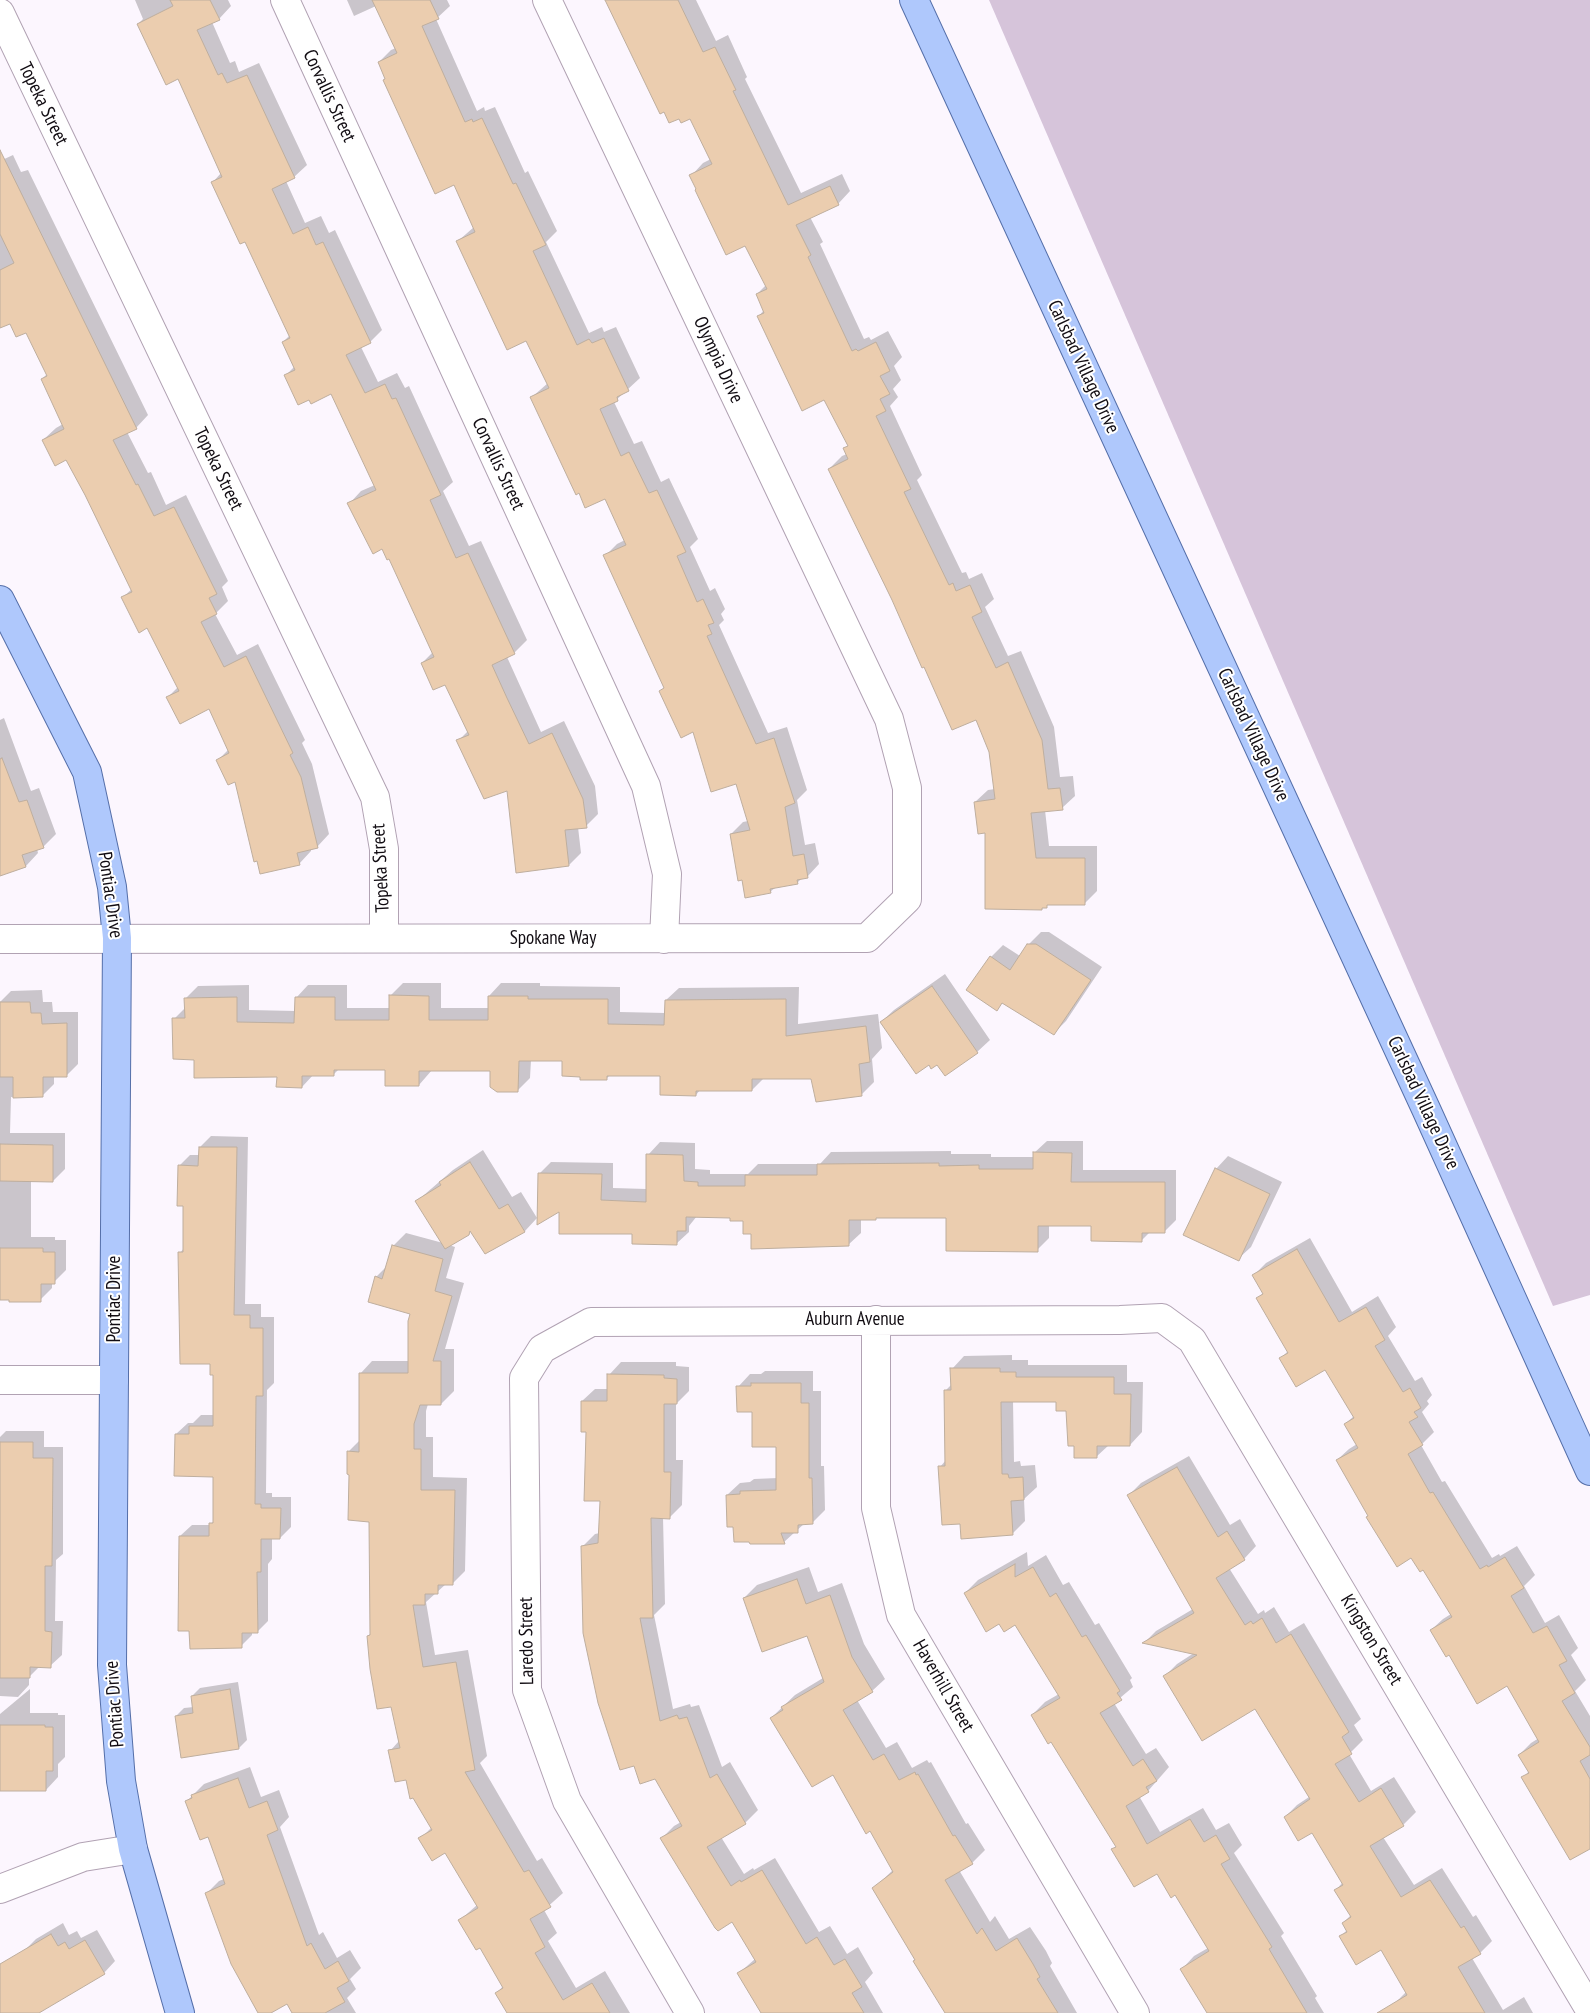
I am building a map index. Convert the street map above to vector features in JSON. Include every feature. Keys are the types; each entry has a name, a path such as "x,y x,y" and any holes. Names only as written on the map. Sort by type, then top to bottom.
{"main road":[{"name":"Carlsbad Village Drive","path":"914,0 1418,1091 1590,1471"},
{"name":"Pontiac Drive","path":"0,600 87,772 112,887 117,938 112,1665 121,1781 132,1849 180,2013"}],"street":[{"name":"Corvallis Street","path":"284,0 646,786 667,874 664,939"},
{"name":"Olympia Drive","path":"547,0 889,719"},
{"name":"Topeka Street","path":"0,13 375,797 384,849 384,938"},
{"name":"Spokane Way","path":"0,939 867,938 907,900 907,788 889,719"},
{"name":"Kingston Street","path":"1120,1320 1162,1318 1192,1340 1590,2010"},
{"name":"Haverhill Street","path":"876,1320 876,1508 901,1614 1135,2013"},
{"name":"Auburn Avenue","path":"591,1322 1120,1320"},
{"name":"Laredo Street","path":"591,1322 542,1349 524,1378 527,1690 567,1800 690,2013"},
{"path":"0,1380 114,1380"},
{"path":"0,1889 83,1857 132,1849"}],"shaded area":[{"path":"989,0 1590,0 1590,1295 1553,1306"}],"building":[{"path":"170,0 210,0 220,20 197,30 218,75 222,73 227,83 247,75 295,178 272,189 293,234 308,227 316,245 323,242 371,343 346,355 365,393 385,384 392,399 396,398 441,495 430,500 456,558 468,553 515,654 492,665 507,698 529,744 552,733 583,799 587,828 565,830 569,866 516,873 507,791 484,799 456,740 469,735 445,685 433,690 421,663 434,657 389,559 387,560 382,549 373,554 347,503 376,490 331,394 311,404 309,400 298,405 284,375 295,370 282,342 290,338 245,242 240,244 211,182 222,177 178,79 166,85 137,24 173,6"},
{"path":"372,0 430,0 439,19 422,26 465,122 472,119 473,122 482,118 513,184 516,183 546,245 533,251 577,345 589,339 592,343 604,338 629,391 617,397 618,401 600,409 621,456 629,452 649,493 657,490 686,552 677,556 697,602 703,599 714,623 708,625 712,634 707,636 756,744 774,738 795,803 785,807 793,856 804,854 808,878 797,880 798,884 770,889 771,893 745,898 742,880 738,881 730,834 750,830 736,784 711,792 693,732 681,738 659,691 664,688 603,555 626,545 605,499 585,508 579,493 576,495 530,397 549,388 526,341 507,350 456,241 475,232 454,185 435,194 383,80 385,79 378,62 397,53"},
{"path":"605,0 678,0 703,52 715,47 736,90 733,91 788,205 830,186 839,205 796,225 811,255 808,257 852,351 856,349 858,351 876,342 890,371 880,376 890,394 880,399 886,411 876,416 911,489 904,492 949,585 953,583 956,591 970,585 982,612 972,617 996,668 1008,662 1042,740 1048,789 1060,788 1063,810 1031,813 1036,858 1085,858 1085,905 1047,905 1047,908 1042,908 1042,910 985,909 985,833 978,834 974,802 995,799 989,752 976,720 952,730 924,667 922,668 892,600 828,469 848,459 843,448 848,446 824,400 802,411 757,316 764,313 756,294 767,289 745,246 726,255 689,175 712,164 690,119 681,123 679,119 669,123 664,112 660,114"},
{"path":"0,150 137,429 113,440 154,516 174,507 217,594 209,598 217,614 201,622 224,667 246,656 293,753 290,755 301,777 318,848 297,853 300,865 260,874 257,861 254,862 235,782 228,785 216,760 229,753 209,709 180,724 166,697 179,691 147,628 139,633 121,597 132,592 85,495 66,460 55,466 42,440 64,429 41,379 47,376 26,333 16,337 10,324 0,328 0,270 14,263 0,234"},
{"path":"2,758 19,802 27,800 44,848 22,855 26,867 0,876 0,759"},
{"path":"1027,944 1036,944 1091,980 1054,1035 1002,1003 997,1011 966,990 990,956 1010,970"},
{"path":"932,986 978,1053 945,1076 937,1065 931,1069 929,1065 916,1074 880,1022"},
{"path":"389,995 429,996 429,1020 488,1020 488,996 528,996 528,999 608,999 608,1024 664,1025 665,1000 786,999 786,1036 866,1026 870,1062 859,1064 862,1096 816,1102 811,1079 752,1079 752,1091 696,1091 696,1096 660,1095 660,1076 607,1076 607,1080 580,1080 580,1077 562,1076 562,1061 519,1061 518,1092 497,1092 490,1087 490,1071 419,1071 419,1086 385,1086 385,1070 334,1070 334,1076 302,1076 302,1088 276,1087 277,1077 194,1078 194,1060 173,1059 172,1018 185,1018 184,998 237,997 237,1022 294,1023 295,997 335,997 335,1020 389,1020"},
{"path":"0,1002 30,1002 31,1013 41,1013 42,1024 67,1023 67,1077 43,1077 43,1097 13,1098 13,1077 0,1077"},
{"path":"0,1144 53,1145 53,1182 0,1181"},
{"path":"199,1147 237,1147 234,1315 250,1315 250,1328 263,1328 263,1396 256,1396 255,1504 261,1504 261,1508 281,1508 280,1539 261,1539 261,1572 257,1572 258,1633 242,1633 242,1648 190,1649 189,1631 178,1631 179,1536 209,1536 209,1523 213,1523 213,1477 174,1476 175,1434 189,1434 189,1426 213,1426 213,1375 210,1375 210,1364 180,1364 178,1252 183,1252 183,1206 177,1206 178,1165 198,1166"},
{"path":"1033,1152 1072,1153 1071,1182 1165,1182 1165,1233 1142,1233 1142,1242 1091,1241 1091,1226 1038,1226 1038,1252 946,1251 946,1218 876,1218 876,1220 849,1220 849,1246 751,1249 751,1234 743,1234 743,1221 730,1221 730,1218 686,1217 686,1231 677,1231 677,1245 632,1244 632,1234 559,1234 559,1212 537,1225 538,1173 602,1174 601,1200 646,1202 646,1154 683,1155 684,1181 698,1182 698,1186 745,1186 745,1175 817,1175 817,1164 939,1163 939,1166 979,1165 979,1169 1033,1169"},
{"path":"470,1162 499,1209 508,1204 525,1232 485,1254 470,1231 469,1235 445,1249 415,1201 441,1185 439,1182"},
{"path":"1215,1168 1270,1194 1239,1261 1183,1235"},
{"path":"392,1245 443,1259 435,1291 452,1296 433,1361 441,1361 441,1405 420,1405 414,1424 414,1449 421,1449 421,1490 455,1490 453,1585 438,1585 438,1594 425,1594 425,1605 413,1605 423,1667 456,1662 475,1770 465,1772 524,1872 529,1870 551,1907 530,1919 545,1947 535,1953 563,2000 592,1983 610,2013 507,2013 495,1993 503,1988 480,1948 476,1950 458,1920 478,1908 445,1853 432,1861 418,1838 432,1830 413,1798 410,1799 406,1780 395,1782 388,1750 400,1748 391,1707 377,1709 370,1669 367,1636 370,1635 369,1522 348,1520 349,1475 347,1474 347,1451 359,1452 359,1373 408,1373 408,1321 410,1314 368,1302 375,1276 382,1279"},
{"path":"0,1248 43,1248 43,1252 55,1252 55,1284 41,1284 41,1302 9,1302 9,1300 0,1300"},
{"path":"1297,1249 1339,1322 1366,1307 1385,1340 1375,1346 1403,1392 1410,1388 1421,1408 1414,1412 1418,1417 1409,1422 1423,1445 1408,1454 1430,1493 1433,1492 1480,1569 1487,1565 1488,1567 1505,1557 1524,1588 1511,1596 1533,1633 1547,1626 1567,1661 1559,1665 1575,1693 1562,1701 1590,1747 1590,1755 1580,1761 1590,1779 1590,1849 1570,1860 1521,1777 1529,1773 1518,1755 1539,1742 1507,1686 1477,1704 1449,1655 1446,1657 1430,1630 1452,1617 1423,1570 1420,1572 1411,1558 1397,1567 1366,1517 1368,1516 1336,1460 1358,1448 1344,1424 1354,1418 1325,1370 1296,1387 1279,1358 1288,1353 1256,1298 1263,1294 1252,1275"},
{"path":"950,1368 1000,1368 1000,1372 1016,1372 1016,1377 1114,1377 1114,1394 1131,1394 1130,1446 1097,1446 1097,1458 1074,1458 1074,1446 1068,1446 1066,1411 1056,1411 1056,1402 1001,1402 1002,1474 1008,1474 1009,1478 1023,1477 1024,1500 1011,1501 1013,1535 961,1539 960,1524 942,1525 938,1466 945,1466 944,1390 951,1390"},
{"path":"607,1374 664,1375 664,1378 677,1379 677,1404 664,1404 664,1472 671,1472 670,1519 651,1518 653,1618 640,1618 660,1721 677,1715 679,1719 687,1717 710,1778 717,1774 746,1824 707,1847 731,1886 762,1870 806,1944 817,1937 834,1965 845,1959 862,1987 852,1993 864,2013 761,2013 737,1973 756,1962 732,1922 718,1931 715,1928 660,1838 682,1826 655,1779 640,1784 634,1766 620,1770 598,1703 583,1633 581,1546 598,1543 600,1501 584,1501 586,1432 581,1432 581,1401 607,1401"},
{"path":"751,1383 801,1383 801,1403 809,1403 809,1478 812,1478 813,1524 798,1525 798,1533 781,1533 785,1544 734,1542 733,1527 727,1527 726,1495 740,1494 740,1491 776,1490 776,1447 752,1447 752,1412 737,1412 736,1386 751,1386"},
{"path":"0,1442 33,1442 33,1458 53,1458 52,1566 45,1566 45,1631 52,1632 51,1668 30,1667 30,1678 0,1678"},
{"path":"1177,1467 1218,1537 1227,1531 1245,1560 1216,1578 1245,1625 1251,1621 1253,1624 1262,1618 1276,1643 1291,1634 1349,1732 1342,1737 1352,1754 1335,1764 1359,1802 1381,1788 1404,1826 1370,1846 1401,1897 1430,1880 1461,1928 1464,1926 1481,1954 1458,1967 1485,2013 1377,2013 1407,1995 1381,1950 1356,1965 1339,1936 1347,1932 1342,1923 1351,1917 1334,1890 1343,1885 1312,1833 1298,1841 1284,1817 1310,1799 1255,1709 1202,1741 1163,1676 1197,1655 1142,1643 1194,1613 1127,1495"},
{"path":"1015,1564 1015,1577 1033,1567 1050,1597 1056,1593 1082,1637 1086,1635 1120,1691 1117,1693 1122,1700 1100,1713 1133,1766 1143,1759 1157,1781 1146,1787 1149,1792 1126,1806 1147,1844 1190,1819 1204,1842 1216,1835 1230,1859 1221,1864 1272,1947 1269,1949 1307,2013 1207,2013 1180,1969 1209,1951 1175,1895 1171,1898 1157,1874 1134,1887 1111,1849 1116,1847 1051,1742 1048,1744 1031,1715 1060,1698 1015,1625 1004,1632 999,1624 986,1632 964,1593"},
{"path":"797,1579 806,1604 830,1595 852,1657 873,1692 843,1710 873,1760 884,1754 899,1780 915,1772 916,1775 918,1774 953,1836 955,1835 973,1864 945,1880 977,1934 982,1928 996,1951 1017,1938 1040,1977 1037,1979 1058,2013 945,2013 913,1961 915,1960 872,1888 893,1872 870,1831 866,1834 833,1775 812,1787 770,1718 783,1710 781,1707 824,1682 807,1636 762,1652 743,1598"},
{"path":"230,1689 239,1749 181,1758 175,1716 193,1713 191,1696"},
{"path":"0,1725 45,1725 45,1727 53,1727 53,1771 46,1771 46,1791 0,1791"},
{"path":"238,1778 249,1808 267,1801 278,1830 267,1835 307,1946 311,1943 325,1969 338,1961 349,1981 337,1988 345,2002 325,2013 292,2013 287,2004 271,2013 258,2013 231,1964 205,1893 225,1884 208,1837 200,1840 185,1801 192,1798 191,1795"},
{"path":"51,1934 58,1946 65,1942 69,1949 85,1940 105,1974 39,2013 0,2013 0,1964"}]}
